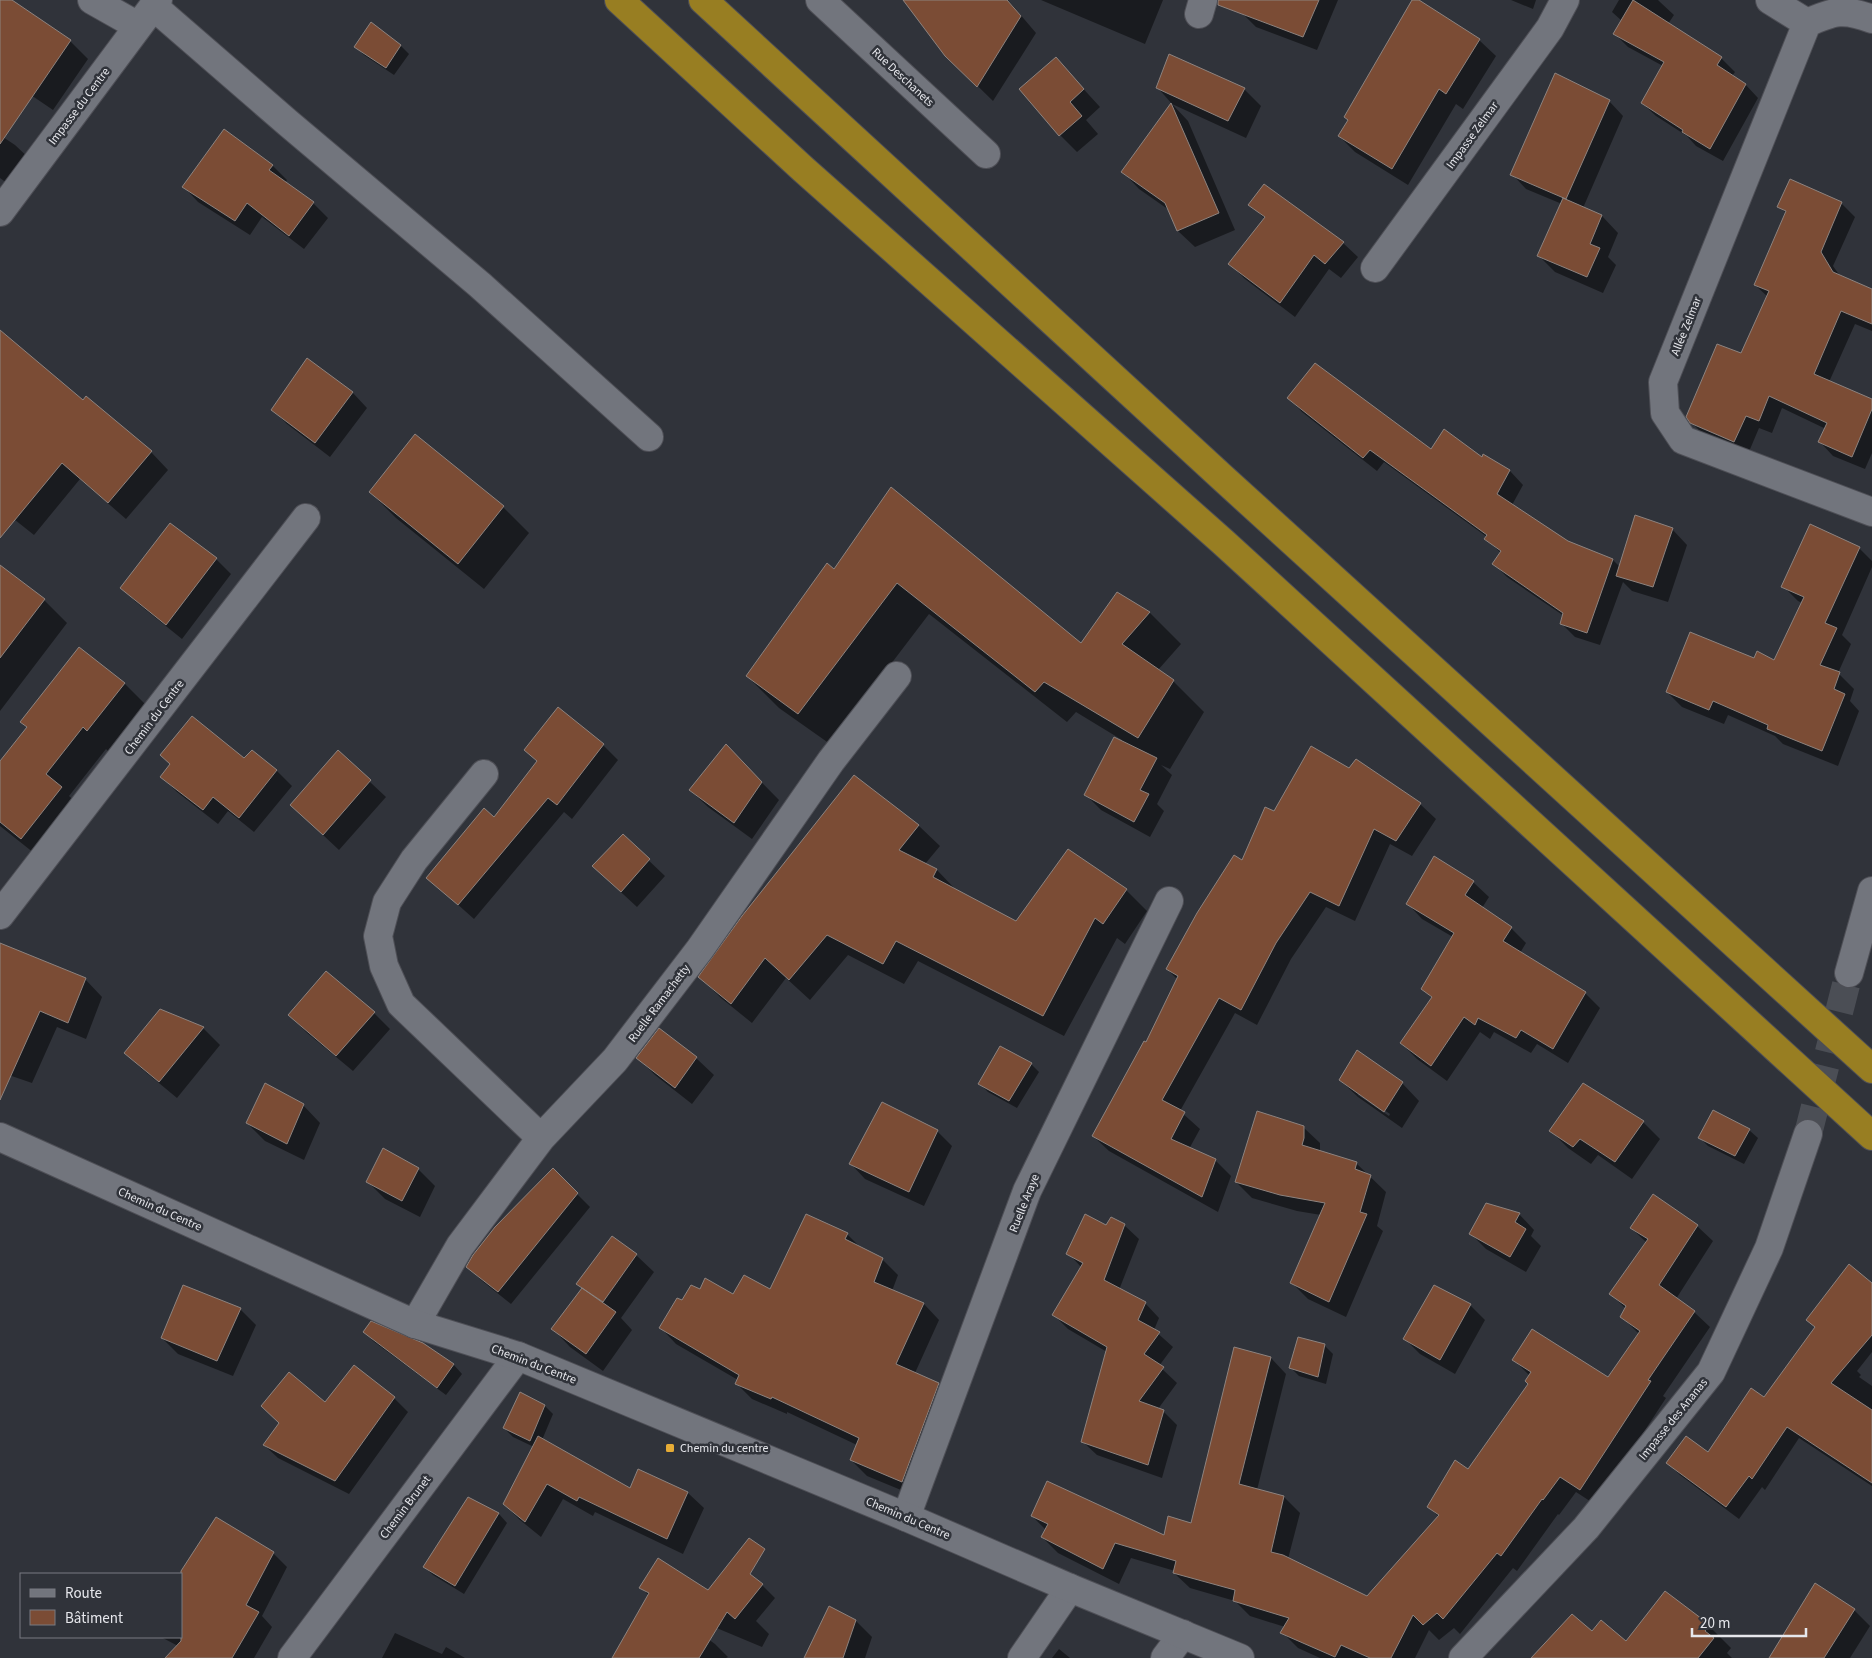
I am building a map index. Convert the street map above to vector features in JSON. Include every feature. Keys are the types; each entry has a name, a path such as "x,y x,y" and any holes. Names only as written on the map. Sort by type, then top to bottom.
{"highway":[{"path":"619,0 803,169 1230,548 1872,1136"},
{"path":"703,0 1240,494 1872,1069"}],"street":[{"path":"92,0 150,11 288,123 480,285 649,437"},
{"name":"Rue Deschanets","path":"820,0 986,154"},
{"name":"Impasse Zelmar","path":"1375,268 1550,28 1565,0"},
{"path":"1770,0 1807,23 1831,12 1858,13 1872,19"},
{"name":"Impasse du Centre","path":"0,212 150,11"},
{"name":"Allée Zelmar","path":"1807,23 1663,382 1665,414 1683,440 1872,512"},
{"name":"Chemin du Centre","path":"0,915 306,518"},
{"name":"Ruelle Ramachetty","path":"415,1324 460,1246 541,1138 615,1060 700,949 831,761 896,676"},
{"path":"484,774 414,860 387,902 378,936 384,966 401,1004 541,1138"},
{"path":"1849,973 1872,891"},
{"name":"Ruelle Araye","path":"906,1517 1027,1191 1169,901"},
{"name":"Impasse des Ananas","path":"1463,1658 1586,1528 1711,1372 1769,1248 1808,1134"},
{"name":"Chemin du Centre","path":"0,1138 415,1324 518,1356 1240,1658"},
{"name":"Chemin Brunet","path":"292,1658 518,1356"},
{"path":"1022,1658 1070,1588"},
{"path":"1165,1658 1183,1634"}],"building":[{"path":"0,0 12,0 71,40 0,144"},
{"path":"903,0 1007,0 1021,16 977,87 945,56"},
{"path":"1218,0 1319,0 1303,37 1218,5"},
{"path":"1412,0 1419,0 1480,39 1446,94 1439,89 1392,169 1338,136 1348,120 1344,117"},
{"path":"1633,0 1722,57 1717,65 1746,84 1710,149 1641,103 1664,62 1613,34"},
{"path":"371,22 401,45 386,68 354,47"},
{"path":"1169,54 1245,88 1228,121 1156,88"},
{"path":"1056,57 1084,89 1070,102 1082,116 1059,136 1019,89"},
{"path":"1555,73 1610,100 1566,199 1510,175"},
{"path":"1171,103 1219,213 1177,231 1165,203 1121,172"},
{"path":"224,129 273,165 269,170 314,202 289,236 247,203 235,221 182,187"},
{"path":"1790,179 1842,202 1821,252 1833,272 1872,289 1872,324 1841,311 1814,374 1872,399 1872,409 1852,457 1818,442 1827,423 1769,396 1759,421 1746,416 1734,442 1690,423 1686,417 1717,344 1741,353 1769,291 1754,285 1786,211 1777,207"},
{"path":"1264,184 1344,242 1325,264 1314,255 1280,303 1228,264 1265,217 1248,205"},
{"path":"1563,198 1602,215 1590,244 1600,248 1587,277 1537,256"},
{"path":"0,330 83,400 86,396 152,451 108,503 62,463 0,538"},
{"path":"307,358 353,392 315,443 271,410"},
{"path":"1315,363 1431,449 1444,429 1482,457 1483,454 1510,470 1497,494 1568,541 1613,559 1587,633 1560,624 1563,613 1492,564 1501,551 1484,539 1487,535 1370,450 1363,458 1287,398"},
{"path":"415,434 504,506 458,564 369,492"},
{"path":"891,487 1081,643 1117,592 1150,612 1122,644 1174,680 1138,738 1044,682 1035,692 897,583 798,714 746,676 827,563 834,569"},
{"path":"1635,515 1673,528 1653,587 1616,576"},
{"path":"170,523 217,558 166,625 120,588"},
{"path":"1810,524 1860,547 1825,623 1837,628 1820,665 1840,672 1834,689 1845,694 1822,751 1767,729 1768,725 1713,701 1709,710 1666,692 1690,632 1754,658 1757,651 1774,660 1804,597 1781,587"},
{"path":"0,565 45,599 0,658"},
{"path":"79,647 125,683 87,731 83,727 46,774 62,787 21,839 0,822 0,761 27,727 20,722"},
{"path":"558,707 604,744 557,805 548,798 458,905 426,878 484,808 494,817 537,761 524,750"},
{"path":"192,716 244,758 252,750 277,770 239,818 213,797 203,810 160,777 170,764 160,755"},
{"path":"1114,737 1157,758 1140,790 1149,794 1134,822 1084,795"},
{"path":"726,744 762,782 734,823 689,790"},
{"path":"1311,746 1349,768 1356,759 1421,803 1396,841 1374,829 1339,906 1310,892 1276,943 1241,1010 1219,998 1162,1100 1185,1112 1171,1139 1216,1159 1202,1197 1092,1136 1144,1041 1146,1042 1178,976 1166,969 1197,913 1234,855 1242,860 1265,807 1274,811"},
{"path":"338,750 371,780 323,835 290,805"},
{"path":"854,775 919,825 899,850 937,869 933,877 1016,921 1068,849 1127,889 1103,924 1095,918 1043,1016 896,941 883,964 827,935 789,980 765,958 731,1004 698,977 742,916"},
{"path":"623,834 650,859 621,892 592,866"},
{"path":"1434,856 1474,881 1465,895 1512,927 1503,941 1586,992 1553,1049 1521,1030 1516,1038 1478,1018 1475,1025 1464,1017 1431,1066 1400,1043 1432,997 1421,989 1454,933 1406,904"},
{"path":"0,943 86,978 68,1023 40,1011 0,1100"},
{"path":"326,971 375,1012 336,1056 288,1015"},
{"path":"160,1009 204,1027 159,1082 124,1053"},
{"path":"659,1028 697,1057 675,1088 636,1058"},
{"path":"1000,1046 1032,1063 1009,1101 978,1084"},
{"path":"1357,1050 1403,1082 1384,1112 1339,1080"},
{"path":"265,1083 304,1104 287,1144 246,1123"},
{"path":"1583,1083 1644,1121 1615,1162 1580,1139 1573,1147 1549,1131"},
{"path":"882,1102 938,1130 909,1192 849,1164"},
{"path":"1713,1110 1750,1129 1735,1156 1698,1138"},
{"path":"1257,1111 1304,1126 1302,1145 1357,1162 1355,1169 1371,1175 1360,1212 1367,1214 1329,1302 1290,1283 1325,1203 1280,1195 1235,1182"},
{"path":"383,1148 419,1168 402,1201 366,1182"},
{"path":"553,1168 578,1193 498,1292 466,1267 495,1227"},
{"path":"1653,1194 1698,1225 1659,1285 1695,1311 1648,1380 1651,1381 1580,1490 1560,1477 1501,1556 1497,1553 1443,1619 1437,1613 1423,1625 1413,1615 1391,1658 1370,1658 1341,1645 1335,1657 1280,1633 1289,1618 1233,1601 1235,1590 1173,1573 1176,1561 1115,1543 1103,1569 1041,1537 1048,1524 1031,1516 1047,1481 1164,1535 1168,1516 1191,1523 1234,1347 1271,1357 1239,1484 1284,1496 1271,1552 1283,1555 1367,1596 1439,1515 1427,1507 1455,1460 1468,1469 1528,1384 1525,1381 1531,1372 1512,1360 1532,1329 1608,1377 1640,1331 1620,1317 1626,1306 1609,1294 1648,1239 1630,1228"},
{"path":"1486,1203 1520,1213 1515,1222 1526,1229 1510,1257 1469,1234"},
{"path":"806,1214 848,1233 845,1239 883,1258 874,1282 924,1303 896,1364 939,1383 902,1482 850,1460 859,1438 772,1397 771,1399 735,1384 739,1375 659,1328 677,1298 682,1300 691,1285 700,1289 705,1278 733,1294 744,1275 770,1289"},
{"path":"1085,1214 1106,1225 1111,1217 1125,1224 1104,1280 1146,1302 1138,1320 1160,1332 1144,1354 1164,1367 1139,1401 1164,1410 1148,1465 1081,1442 1107,1347 1052,1315 1083,1263 1066,1254"},
{"path":"612,1236 637,1254 603,1302 576,1284"},
{"path":"1849,1264 1872,1283 1872,1335 1831,1383 1872,1410 1872,1483 1787,1427 1752,1479 1749,1476 1726,1507 1666,1463 1686,1436 1708,1452 1751,1388 1764,1397 1815,1327 1806,1320"},
{"path":"183,1285 241,1308 217,1361 161,1338"},
{"path":"1434,1285 1471,1304 1440,1360 1403,1339"},
{"path":"582,1288 616,1312 586,1354 551,1329"},
{"path":"371,1321 423,1343 454,1364 437,1388 363,1332"},
{"path":"1298,1337 1325,1344 1318,1377 1289,1368"},
{"path":"354,1365 395,1397 335,1481 263,1445 279,1423 261,1406 289,1372 325,1402"},
{"path":"520,1392 545,1405 530,1441 503,1428"},
{"path":"538,1436 630,1488 638,1469 688,1492 667,1539 579,1497 577,1501 547,1484 525,1522 503,1504"},
{"path":"468,1497 499,1513 455,1586 423,1567"},
{"path":"216,1517 274,1552 246,1605 259,1612 232,1658 165,1658 182,1638 181,1571"},
{"path":"749,1538 765,1549 750,1574 763,1584 735,1619 727,1612 699,1658 612,1658 649,1593 639,1588 658,1558 708,1590"},
{"path":"1815,1583 1855,1609 1824,1658 1769,1658"},
{"path":"1665,1591 1710,1625 1705,1631 1714,1638 1698,1658 1531,1658 1572,1614 1592,1631 1601,1620 1626,1641"},
{"path":"829,1606 856,1620 843,1658 804,1658"}],"tunnel":[{"path":"1808,1134 1849,973"}],"place":[{"name":"Chemin du centre","path":"670,1448"}]}
